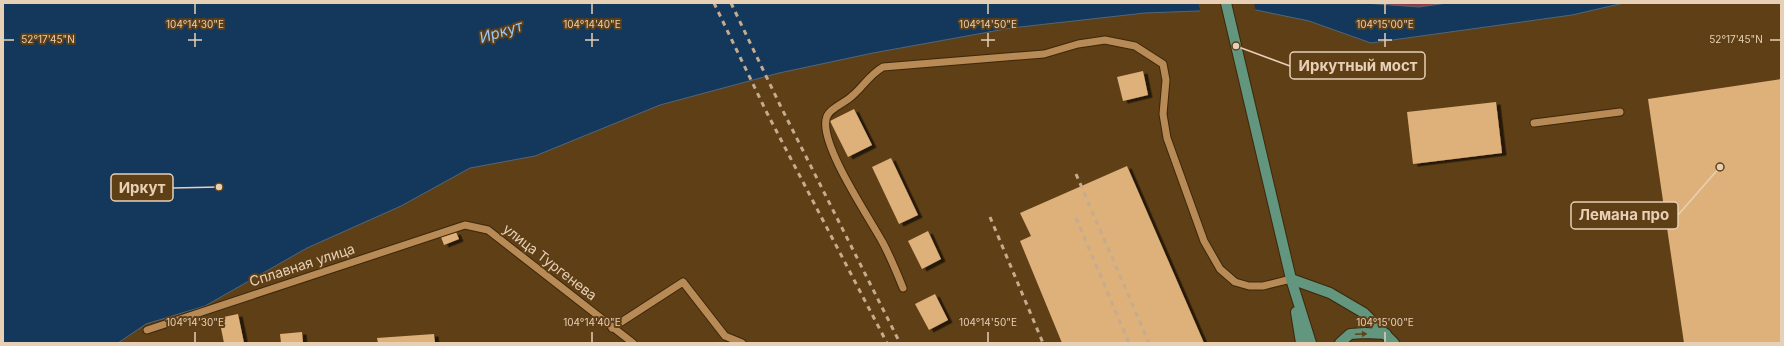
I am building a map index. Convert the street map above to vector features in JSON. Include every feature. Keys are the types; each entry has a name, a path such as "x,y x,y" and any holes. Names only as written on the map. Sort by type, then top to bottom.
{"main road":[{"path":"1226,3 1291,279 1311,343"},
{"path":"1291,279 1330,293 1364,313 1394,343"},
{"path":"1291,279 1301,343"},
{"path":"1340,343 1350,334 1386,334"}],"street":[{"path":"903,288 884,245 834,156 826,133 826,119 830,112 853,96 872,74 883,67 1044,54 1078,44 1105,40 1135,46 1163,64 1166,80 1163,114 1166,138 1204,241 1220,270 1235,282 1249,286 1263,286 1291,279"},
{"path":"1534,123 1620,112"},
{"name":"улица Тургенева","path":"465,225 488,230 633,343"},
{"name":"Сплавная улица","path":"147,330 465,225"},
{"path":"612,328 683,282 725,336 742,343"}],"shaded area":[{"path":"1364,3 1447,3 1419,7"}],"water":[{"name":"Иркут","path":"3,3 1364,3 1419,7 1447,3 1624,3 1572,15 1371,43 1309,21 1251,9 1145,13 1011,28 873,53 779,73 660,105 535,156 470,168 401,206 307,248 205,306 146,324 118,343 3,343"}],"pier":[{"path":"1198,3 1254,3 1256,12 1201,13"}],"building":[{"path":"1143,71 1148,95 1123,101 1117,77"},
{"path":"1781,79 1781,343 1684,343 1648,99"},
{"path":"1496,102 1502,153 1413,164 1407,112"},
{"path":"854,109 872,145 848,157 830,121"},
{"path":"891,158 918,215 899,224 872,167"},
{"path":"1127,166 1204,343 1062,343 1020,241 1031,236 1020,213"},
{"path":"928,231 941,259 922,269 908,241"},
{"path":"456,232 459,239 444,245 441,237"},
{"path":"935,294 948,320 929,330 915,304"},
{"path":"238,314 244,343 224,343 219,318"},
{"path":"302,332 303,343 281,343 280,334"},
{"path":"434,334 435,343 378,343 377,338"}],"railway":[{"path":"714,3 767,113 887,343"},
{"path":"731,3 780,105 900,343"},
{"path":"1076,174 1149,343"},
{"path":"990,217 1043,343"},
{"path":"1076,218 1129,343"}],"place":[{"name":"Иркутный мост","path":"1236,46"},
{"name":"Лемана про","path":"1720,167"},
{"name":"Иркут","path":"219,187"}]}
